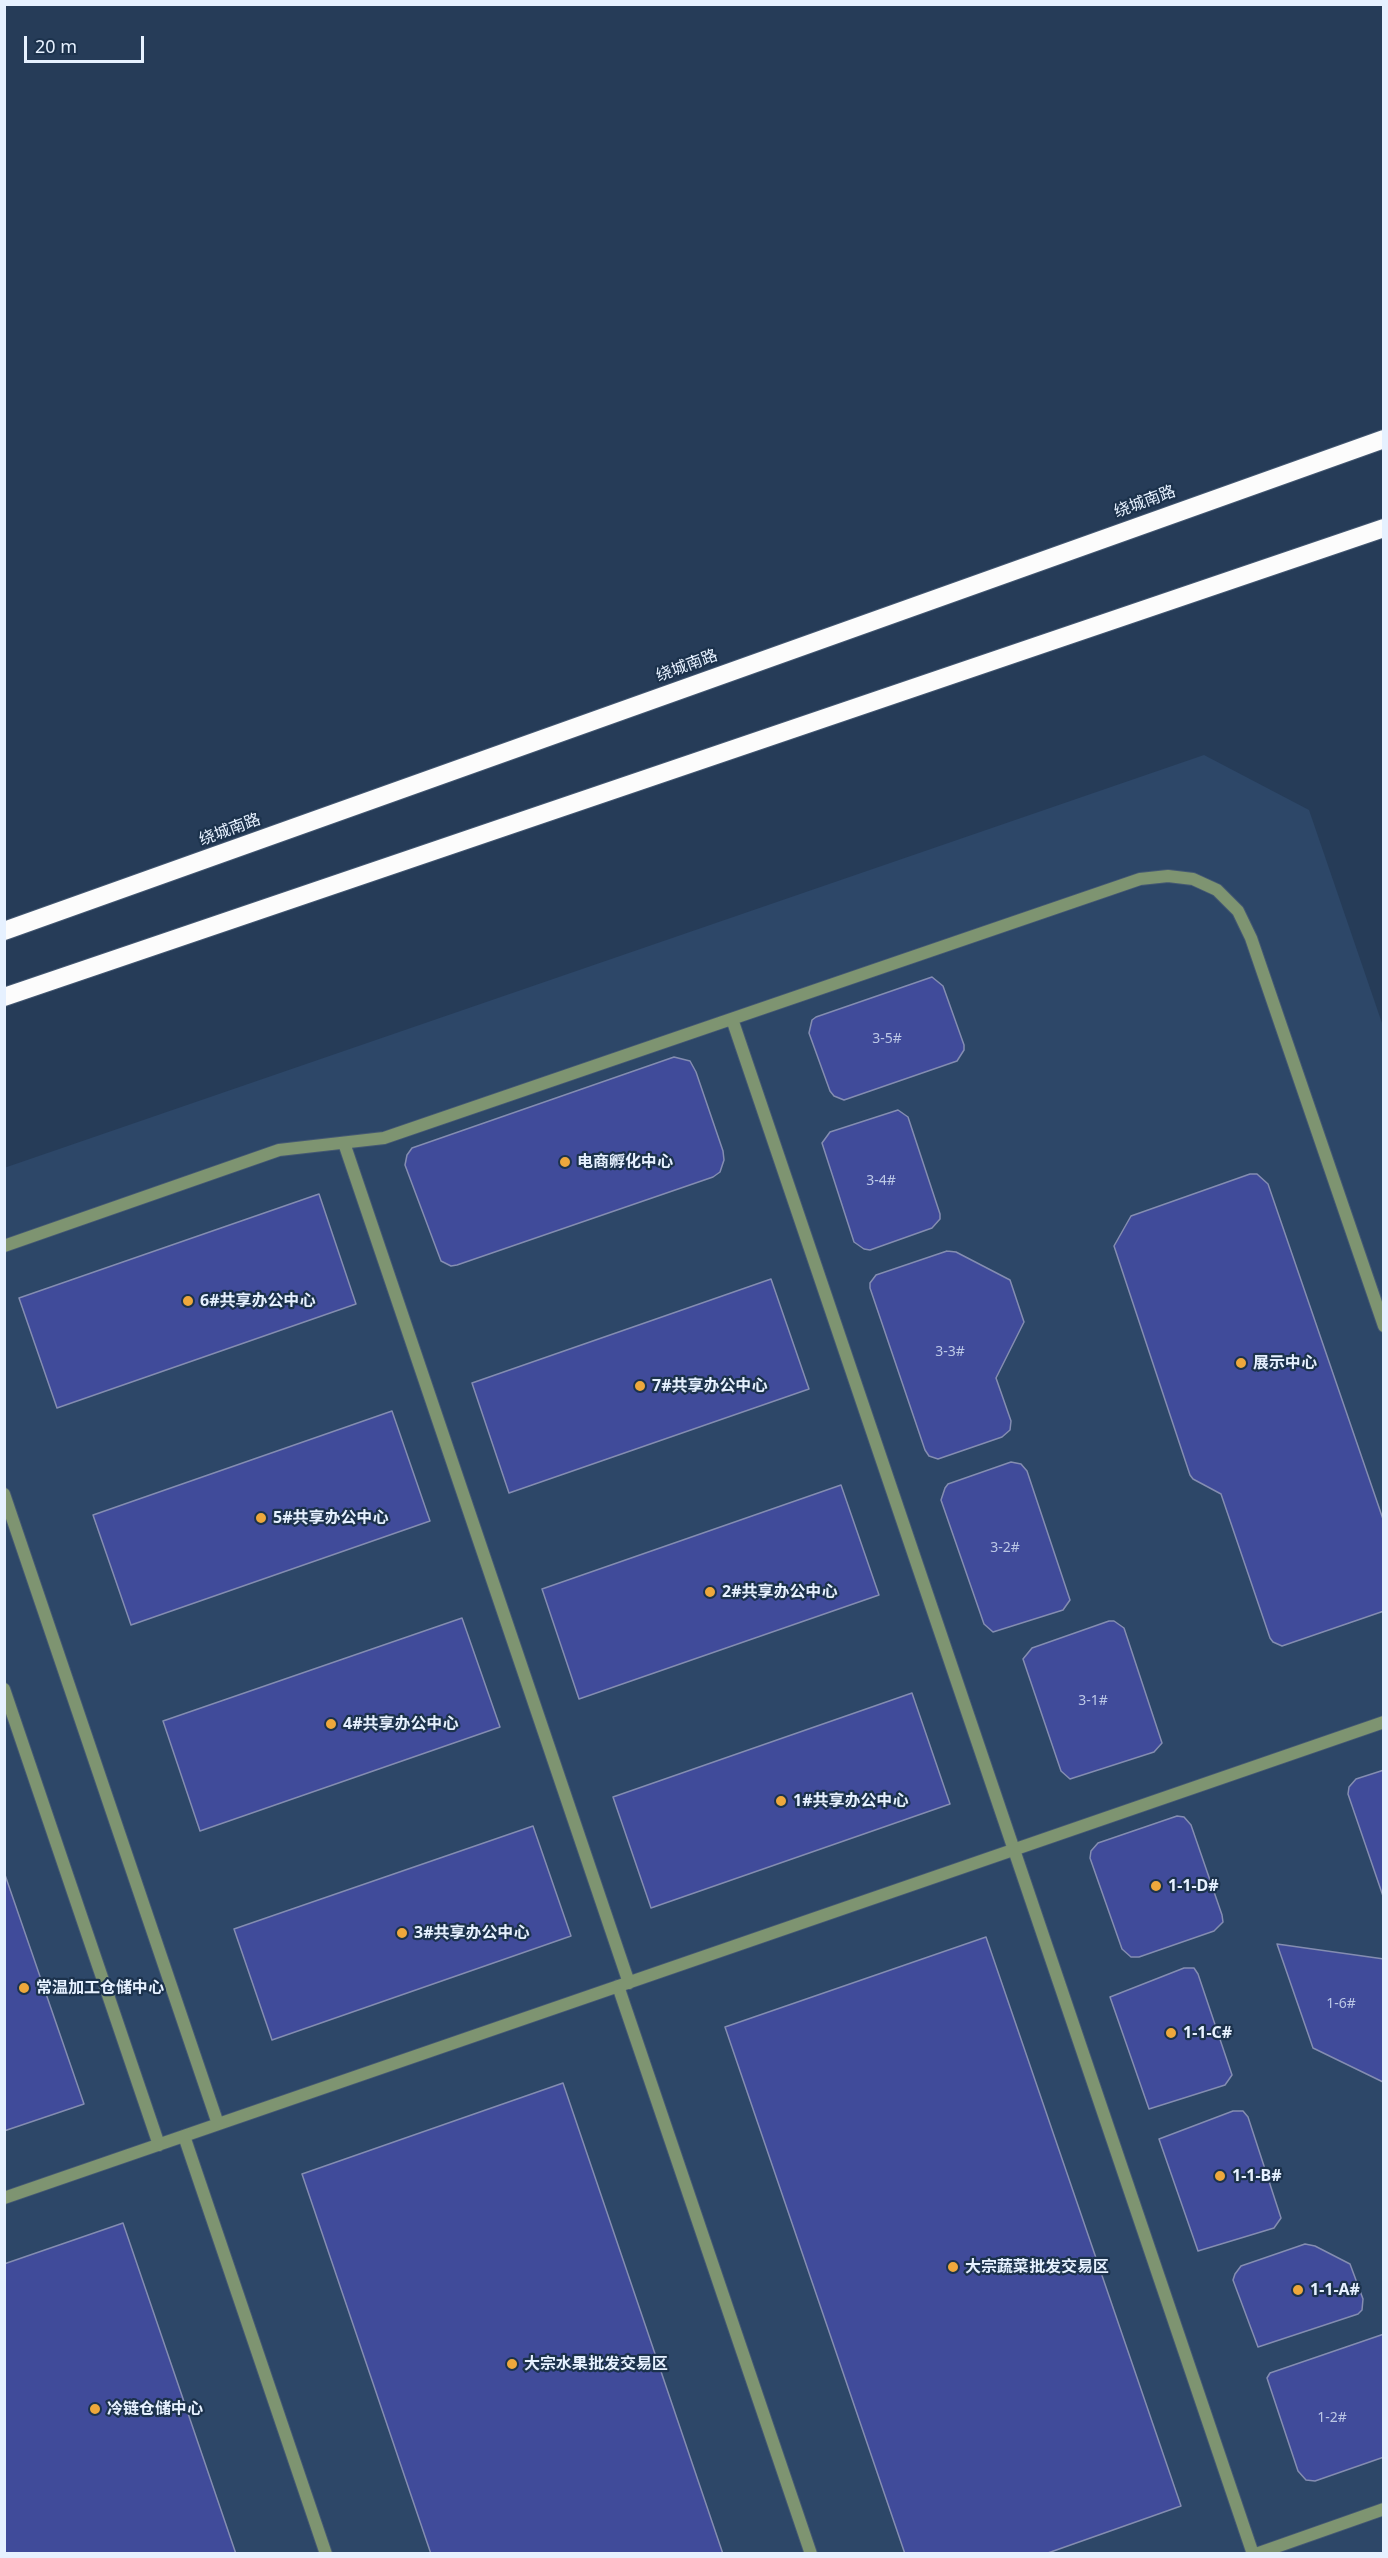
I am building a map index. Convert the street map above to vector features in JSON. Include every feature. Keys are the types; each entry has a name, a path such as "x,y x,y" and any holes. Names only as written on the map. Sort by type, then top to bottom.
{"highway":[{"name":"绕城南路","path":"4,931 1383,438"},
{"path":"4,997 1383,528"}],"lane":[{"path":"4,1246 279,1150 384,1138 1140,879 1168,876 1193,879 1217,891 1238,911 1251,938 1383,1326"},
{"path":"732,1019 1254,2553 1383,2509"},
{"path":"344,1143 811,2553"},
{"path":"4,1494 218,2124"},
{"path":"4,1689 159,2145"},
{"path":"4,2198 1383,1722"},
{"path":"184,2136 326,2553"}],"shaded area":[{"path":"1204,755 1309,810 1384,1029 1383,2553 5,2553 4,1168"}],"building":[{"path":"932,977 943,986 964,1045 964,1050 957,1061 844,1100 834,1096 830,1091 809,1033 812,1020"},
{"name":"电商孵化中心","path":"674,1057 690,1061 696,1072 723,1151 724,1160 720,1172 713,1177 457,1265 451,1266 441,1261 405,1165 407,1155 412,1148"},
{"path":"898,1110 908,1117 940,1219 932,1228 870,1250 864,1249 854,1242 822,1143 830,1132"},
{"name":"展示中心","path":"1250,1174 1257,1174 1268,1184 1384,1522 1384,1611 1282,1646 1270,1638 1221,1494 1193,1479 1190,1475 1114,1246 1131,1216"},
{"name":"6#共享办公中心","path":"319,1194 356,1304 57,1408 19,1298"},
{"path":"947,1251 956,1252 1010,1280 1024,1322 996,1378 1011,1421 1010,1430 1002,1437 938,1459 929,1456 925,1450 870,1283 876,1275"},
{"name":"7#共享办公中心","path":"771,1279 809,1389 509,1493 472,1383"},
{"name":"5#共享办公中心","path":"392,1411 430,1521 131,1625 93,1515"},
{"path":"1011,1462 1021,1464 1027,1471 1070,1600 1063,1610 993,1632 984,1624 941,1500 948,1484"},
{"name":"2#共享办公中心","path":"841,1485 879,1595 579,1699 542,1589"},
{"name":"4#共享办公中心","path":"462,1618 500,1727 200,1831 163,1721"},
{"path":"1114,1621 1124,1628 1162,1743 1154,1752 1070,1779 1061,1771 1023,1659 1032,1648"},
{"name":"1#共享办公中心","path":"912,1693 950,1804 651,1908 613,1797"},
{"path":"1384,1770 1384,1899 1348,1794 1349,1787 1356,1779"},
{"name":"1-1-D#","path":"1177,1816 1184,1817 1191,1825 1223,1922 1214,1931 1139,1957 1131,1957 1122,1949 1090,1858 1091,1851 1098,1843"},
{"name":"3#共享办公中心","path":"533,1826 571,1936 272,2040 234,1929"},
{"name":"常温加工仓储中心","path":"4,1872 84,2104 4,2131"},
{"name":"大宗蔬菜批发交易区","path":"986,1937 1181,2506 1045,2554 905,2554 725,2027"},
{"path":"1277,1944 1384,1959 1383,2082 1313,2048"},
{"name":"1-1-C#","path":"1184,1968 1194,1968 1198,1974 1232,2075 1225,2085 1149,2109 1110,1997"},
{"name":"大宗水果批发交易区","path":"563,2083 723,2554 431,2554 302,2174"},
{"name":"1-1-B#","path":"1233,2111 1243,2111 1248,2117 1281,2218 1274,2228 1198,2251 1159,2139"},
{"name":"冷链仓储中心","path":"123,2223 236,2554 4,2554 4,2264"},
{"name":"1-1-A#","path":"1305,2244 1315,2246 1350,2264 1363,2299 1362,2310 1358,2314 1258,2347 1233,2280 1235,2274 1241,2266"},
{"path":"1384,2334 1384,2457 1315,2481 1306,2480 1298,2471 1267,2378 1270,2373"}],"place":[{"name":"电商孵化中心","path":"565,1162"},
{"name":"6#共享办公中心","path":"188,1301"},
{"name":"展示中心","path":"1241,1363"},
{"name":"7#共享办公中心","path":"640,1386"},
{"name":"5#共享办公中心","path":"261,1518"},
{"name":"2#共享办公中心","path":"710,1592"},
{"name":"4#共享办公中心","path":"331,1724"},
{"name":"1#共享办公中心","path":"781,1801"},
{"name":"1-1-D#","path":"1156,1886"},
{"name":"3#共享办公中心","path":"402,1933"},
{"name":"常温加工仓储中心","path":"24,1988"},
{"name":"1-1-C#","path":"1171,2033"},
{"name":"1-1-B#","path":"1220,2176"},
{"name":"大宗蔬菜批发交易区","path":"953,2267"},
{"name":"1-1-A#","path":"1298,2290"},
{"name":"大宗水果批发交易区","path":"512,2364"},
{"name":"冷链仓储中心","path":"95,2409"}]}
